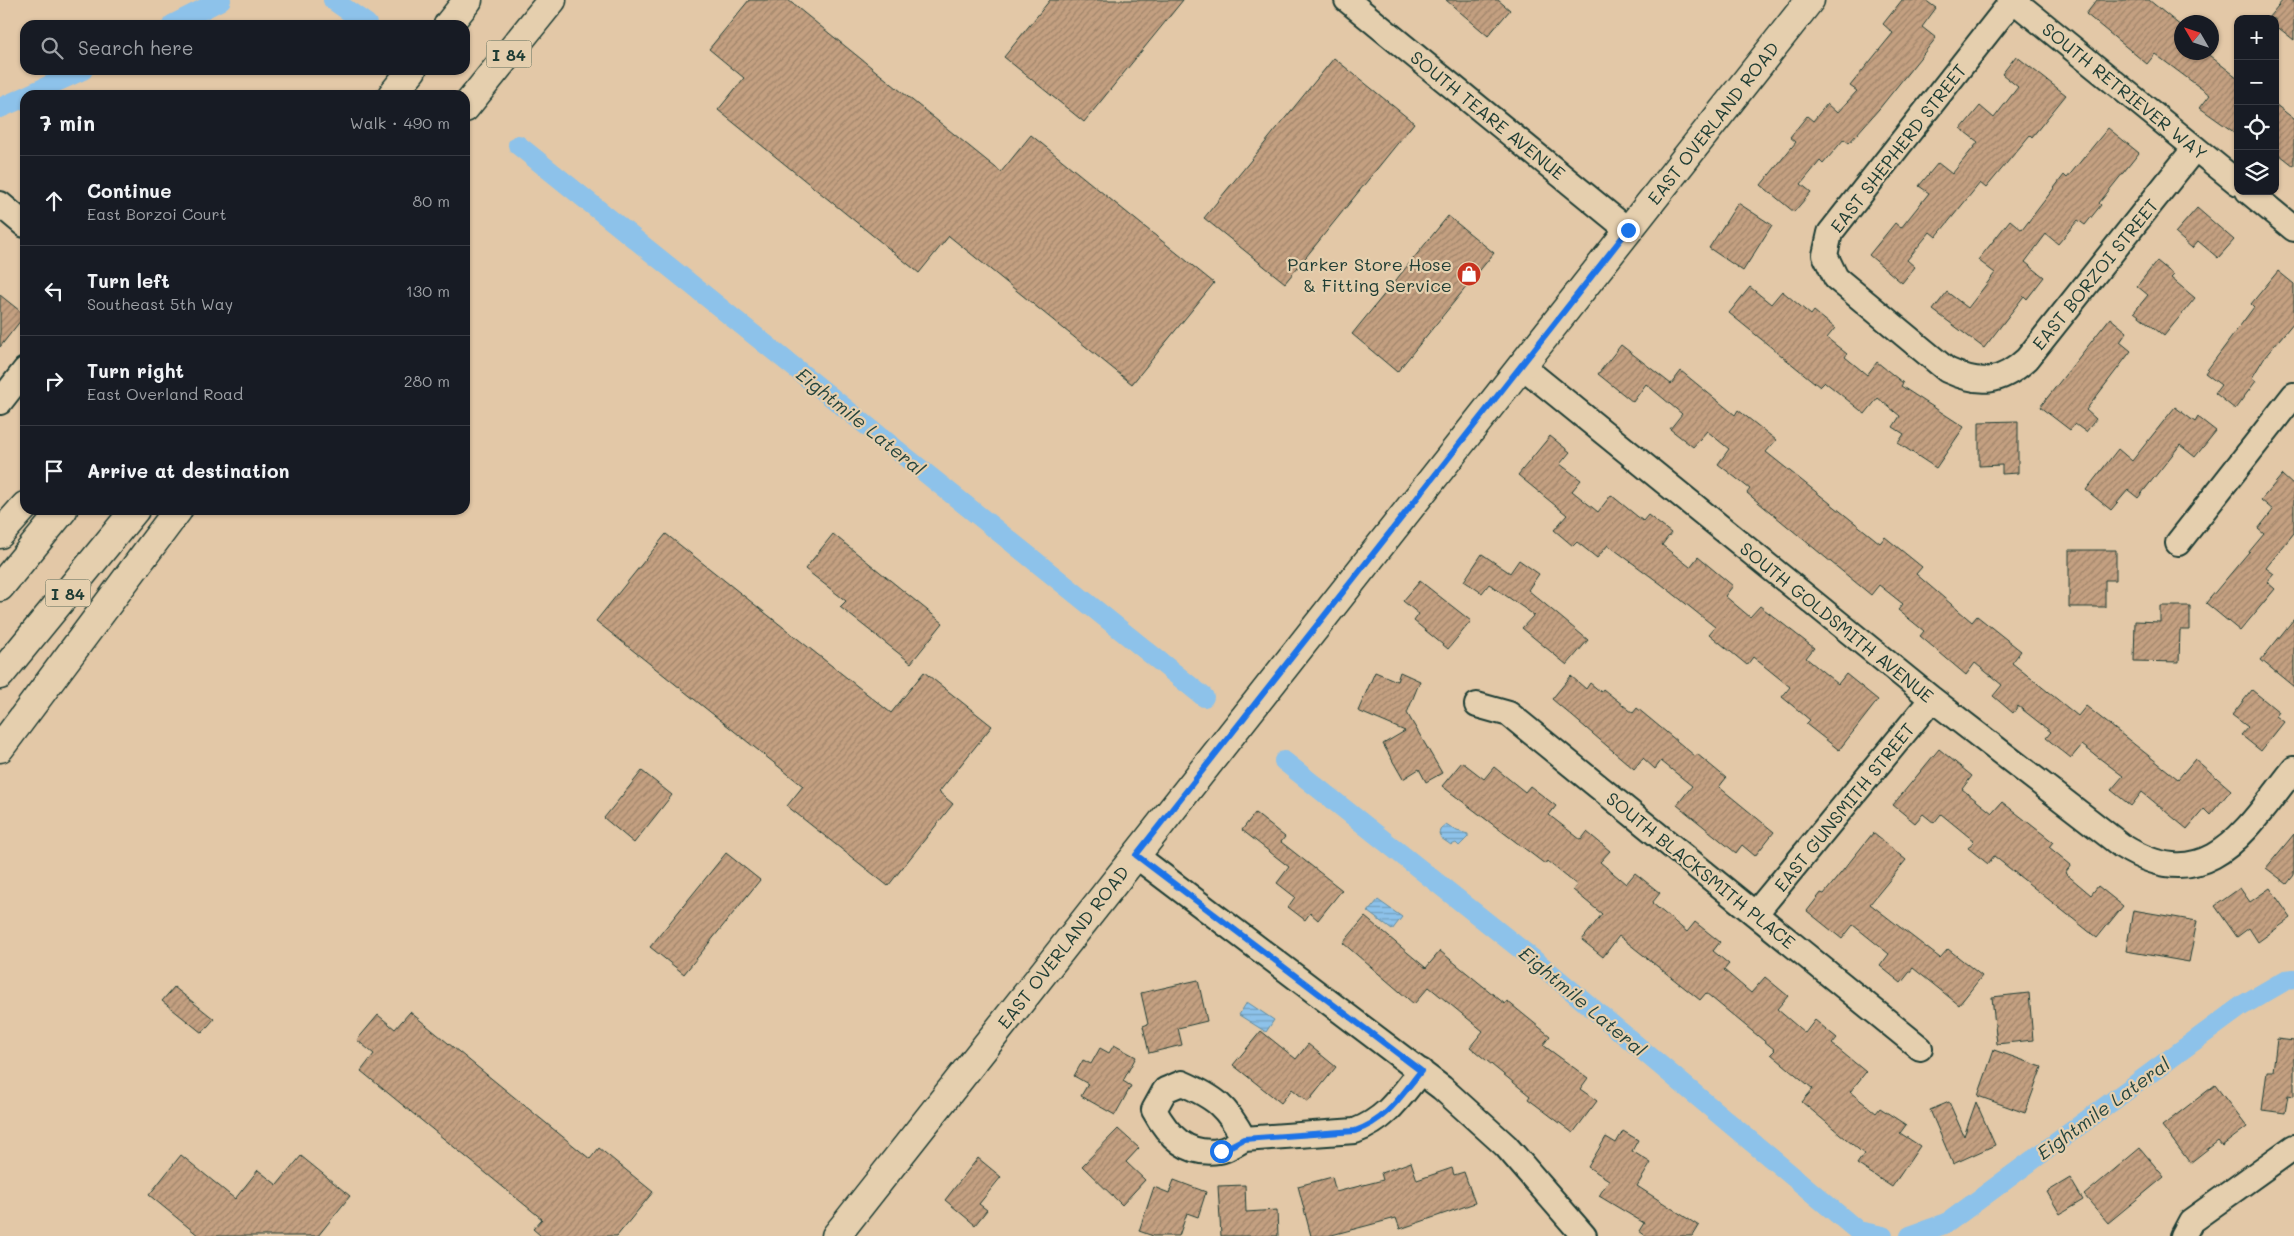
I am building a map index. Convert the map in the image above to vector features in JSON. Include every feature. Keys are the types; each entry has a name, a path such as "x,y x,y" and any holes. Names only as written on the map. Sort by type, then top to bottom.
{"main road":[{"path":"452,20 468,0"},
{"name":"I 84","path":"470,102 552,0"},
{"name":"EAST OVERLAND ROAD","path":"836,1236 1810,0"},
{"path":"0,534 20,512"},
{"path":"0,587 59,515"},
{"name":"I 84","path":"0,675 131,515"},
{"path":"0,748 174,515"}],"street":[{"name":"SOUTH TEARE AVENUE","path":"1347,0 1628,230"},
{"name":"SOUTH RETRIEVER WAY","path":"2013,0 2234,180"},
{"name":"EAST SHEPHERD STREET","path":"1982,381 1964,378 1947,370 1836,278 1825,255 1830,233 2013,0"},
{"name":"EAST BORZOI STREET","path":"1982,381 1998,379 2013,372 2026,359 2195,148"},
{"path":"2253,195 2294,229"},
{"path":"0,204 20,221"},
{"name":"SOUTH GOLDSMITH AVENUE","path":"1522,366 1932,699 2140,858 2161,864 2183,865 2198,862 2224,850 2242,835 2294,769"},
{"path":"0,402 20,376"},
{"path":"2178,543 2294,395"},
{"name":"EAST GUNSMITH STREET","path":"1756,914 1932,699"},
{"name":"SOUTH BLACKSMITH PLACE","path":"1476,705 1510,714 1920,1048"},
{"path":"1136,855 1421,1071 1506,1146 1584,1236"},
{"path":"1244,1139 1355,1131 1372,1125 1385,1115 1421,1071"},
{"path":"2183,1236 2191,1221 2294,1147"}],"water":[{"path":"1446,824 1457,831 1468,834 1468,837 1459,846 1456,843 1451,845 1441,838 1439,833"},
{"path":"1378,900 1402,917 1392,930 1368,912"},
{"path":"1247,1002 1274,1020 1266,1032 1239,1015"}],"building":[{"path":"749,0 788,0 1001,172 1031,135 1214,283 1132,384 949,236 919,273 718,110 744,78 709,49"},
{"path":"1050,0 1183,0 1084,122 1004,57"},
{"path":"1446,0 1498,0 1510,10 1488,36"},
{"path":"1902,0 1925,0 1936,8 1922,27 1936,38 1849,143 1844,139 1823,164 1820,161 1801,184 1811,192 1794,212 1761,185 1796,142 1790,137 1807,116 1813,121 1827,104 1837,113 1857,91 1850,86 1893,33 1883,24"},
{"path":"2097,0 2149,0 2174,20 2174,60 2215,60 2234,75 2234,132 2200,108 2210,95 2155,54 2147,64 2086,14"},
{"path":"2283,0 2294,0 2294,40 2279,28 2279,15 2270,15"},
{"path":"2016,56 2066,95 2032,137 2030,135 1986,188 1980,183 1936,237 1930,232 1907,260 1915,267 1902,283 1869,255 1895,223 1901,228 1929,193 1919,186 1938,163 1952,174 1978,142 1961,129 1980,106 1994,118 2018,87 2002,74"},
{"path":"1334,58 1414,123 1285,283 1204,218"},
{"path":"2279,107 2294,119 2294,166 2279,154"},
{"path":"2108,128 2139,153 2099,203 2101,205 2085,225 2078,220 2058,244 2046,234 2025,262 2044,277 2027,299 2024,296 1984,348 1933,310 1947,292 1968,308 1995,273 1978,260 2010,220 2022,230 2064,175 2067,178"},
{"path":"1738,203 1772,225 1743,271 1709,248"},
{"path":"2197,208 2234,240 2218,258 2198,241 2192,248 2175,233"},
{"path":"1448,216 1494,253 1397,372 1352,334"},
{"path":"2157,261 2174,275 2171,278 2195,298 2164,336 2134,312 2148,295 2137,286"},
{"path":"2278,271 2294,284 2294,322 2264,358 2252,378 2256,381 2235,409 2215,393 2221,385 2205,373 2254,307 2251,304"},
{"path":"1750,287 1771,304 1782,291 1811,315 1814,311 1835,328 1827,338 1847,354 1845,357 1867,375 1877,362 1903,383 1901,386 1964,427 1936,468 1898,443 1904,434 1893,427 1900,416 1878,398 1865,414 1825,382 1820,387 1729,313"},
{"path":"0,295 20,311 20,321 0,347"},
{"path":"2110,318 2127,332 2120,342 2131,351 2086,410 2096,419 2086,432 2075,424 2070,430 2040,407"},
{"path":"1621,345 1671,384 1681,371 1735,415 1738,410 1776,440 1766,452 1880,543 1885,537 1922,567 1916,574 1972,622 1977,616 2021,651 2012,663 2078,716 2086,706 2178,779 2195,759 2231,790 2210,815 2204,809 2187,829 2142,792 2131,806 2111,790 2123,776 2082,745 2071,758 2046,738 2051,732 2018,706 2013,713 1993,696 2002,685 1975,663 1966,675 1920,636 1924,631 1898,610 1903,604 1879,585 1871,595 1747,493 1750,489 1718,464 1729,449 1707,431 1693,447 1670,429 1682,414 1646,384 1633,402 1598,374"},
{"path":"2175,407 2195,422 2198,417 2216,431 2195,457 2180,445 2138,498 2128,490 2111,510 2086,490 2118,449 2132,461"},
{"path":"2018,421 2018,473 2002,474 2002,465 1979,466 1979,422"},
{"path":"1550,436 1570,452 1560,464 1581,480 1572,491 1598,512 1611,495 1643,521 1648,515 1671,533 1662,545 1690,567 1698,557 1733,586 1725,596 1750,617 1760,606 1814,648 1806,658 1838,684 1846,674 1878,700 1839,750 1806,724 1810,720 1782,697 1790,687 1753,657 1747,665 1709,634 1715,627 1661,584 1608,545 1597,558 1577,542 1573,546 1554,530 1567,515 1518,475"},
{"path":"2282,475 2294,486 2294,533 2266,568 2274,574 2267,582 2275,589 2240,631 2206,603 2264,534 2258,529 2273,510 2261,500"},
{"path":"666,534 891,713 924,672 992,726 939,792 953,804 888,886 787,806 803,786 596,621"},
{"path":"833,534 943,623 911,663 840,607 846,601 805,569"},
{"path":"2069,550 2116,550 2116,580 2105,580 2105,607 2069,607"},
{"path":"1482,554 1510,573 1519,560 1539,574 1528,590 1588,640 1567,665 1522,628 1534,615 1489,584 1482,593 1464,581"},
{"path":"1420,581 1471,621 1448,649 1414,621 1419,614 1403,601"},
{"path":"2160,606 2190,606 2190,630 2180,630 2179,662 2134,661 2135,621 2160,622"},
{"path":"2294,619 2294,687 2261,660"},
{"path":"1375,672 1397,681 1400,672 1420,681 1407,713 1442,773 1426,782 1419,769 1403,779 1383,744 1405,731 1358,711"},
{"path":"1571,676 1586,689 1590,683 1601,692 1603,689 1633,713 1637,708 1695,756 1697,754 1726,778 1719,787 1774,832 1755,856 1742,845 1736,853 1677,805 1692,786 1661,761 1655,769 1643,758 1634,769 1552,699"},
{"path":"2252,690 2279,712 2276,716 2284,722 2261,751 2241,735 2248,727 2232,715"},
{"path":"1939,749 1972,776 1962,789 1992,813 2002,802 2053,842 2049,847 2071,865 2065,873 2091,895 2098,886 2123,906 2097,938 1994,856 1988,864 1968,848 1974,841 1941,814 1934,823 1923,814 1915,823 1893,805"},
{"path":"1462,762 1484,779 1494,767 1525,792 1530,786 1556,806 1549,815 1581,840 1587,832 1610,851 1600,862 1626,884 1635,873 1660,893 1652,903 1687,932 1695,922 1720,942 1713,951 1729,964 1724,970 1751,993 1765,977 1788,996 1777,1009 1805,1033 1815,1020 1837,1038 1832,1044 1866,1072 1850,1092 1876,1113 1880,1108 1906,1125 1900,1133 1920,1146 1892,1187 1857,1164 1864,1154 1802,1102 1813,1089 1771,1054 1775,1050 1706,993 1700,1000 1619,936 1603,957 1582,940 1602,914 1573,890 1577,885 1547,861 1545,864 1442,786"},
{"path":"642,771 672,795 634,843 604,818"},
{"path":"1255,813 1285,837 1281,842 1342,890 1318,920 1310,913 1305,920 1288,907 1295,897 1277,883 1289,867 1242,830"},
{"path":"1873,833 1906,860 1870,904 1940,958 1948,949 1982,976 1959,1005 1913,968 1901,983 1880,966 1889,954 1853,925 1842,939 1807,911 1821,893 1824,894"},
{"path":"2294,834 2294,875 2287,884 2266,868"},
{"path":"726,853 760,880 684,974 650,947"},
{"path":"2240,888 2250,902 2270,888 2291,918 2258,942 2249,928 2237,937 2215,906"},
{"path":"2133,910 2197,921 2189,962 2126,951"},
{"path":"1365,917 1426,968 1440,951 1505,1004 1507,1001 1550,1036 1543,1045 1588,1078 1580,1089 1597,1101 1573,1133 1528,1099 1530,1096 1470,1047 1483,1031 1429,987 1414,1004 1343,943"},
{"path":"1198,980 1207,1021 1178,1028 1182,1045 1149,1053 1143,1026 1148,1024 1141,993"},
{"path":"174,987 214,1019 202,1033 162,1001"},
{"path":"2029,993 2033,1040 1997,1044 1992,997"},
{"path":"410,1012 590,1159 599,1148 653,1192 617,1236 541,1236 533,1229 542,1219 361,1071 374,1054 357,1040 378,1015 395,1029"},
{"path":"1261,1031 1296,1059 1308,1044 1336,1067 1308,1102 1292,1089 1281,1103 1233,1065"},
{"path":"2277,1039 2294,1041 2294,1096 2288,1095 2285,1113 2262,1110 2267,1071 2273,1071"},
{"path":"1114,1045 1136,1057 1123,1081 1131,1086 1115,1115 1081,1096 1088,1084 1074,1076 1083,1060 1091,1064 1100,1048 1109,1053"},
{"path":"1994,1050 2042,1067 2025,1113 1978,1096"},
{"path":"2215,1085 2247,1127 2222,1146 2218,1141 2190,1163 2162,1126"},
{"path":"1949,1102 1964,1136 1976,1102 1995,1145 1953,1164 1930,1110"},
{"path":"1118,1129 1139,1148 1126,1162 1145,1180 1122,1205 1082,1166"},
{"path":"1623,1131 1638,1140 1632,1151 1651,1163 1637,1186 1699,1226 1693,1236 1646,1236 1639,1231 1644,1223 1599,1196 1609,1180 1588,1167 1606,1137 1616,1143"},
{"path":"2140,1148 2164,1177 2108,1223 2084,1195"},
{"path":"181,1155 235,1199 258,1170 277,1185 301,1156 350,1196 318,1236 199,1236 149,1195"},
{"path":"978,1158 1001,1177 979,1204 987,1210 975,1225 945,1200"},
{"path":"1411,1162 1417,1180 1452,1168 1454,1175 1464,1172 1475,1203 1400,1229 1396,1218 1328,1236 1311,1236 1298,1186 1332,1177 1336,1192 1383,1180 1381,1173"},
{"path":"2070,1178 2083,1200 2060,1214 2047,1192"},
{"path":"1174,1180 1206,1192 1198,1217 1187,1213 1179,1236 1153,1236 1139,1231 1154,1187 1169,1193"},
{"path":"1245,1185 1246,1212 1277,1210 1278,1236 1221,1236 1218,1186"}],"waterway":[{"name":"Eightmile Lateral","path":"182,20 221,0"},
{"name":"Eightmile Lateral","path":"333,0 361,20"},
{"name":"Eightmile Lateral","path":"39,90 72,75"},
{"name":"Eightmile Lateral","path":"0,108 20,99"},
{"name":"Eightmile Lateral","path":"518,145 1204,697"},
{"name":"Eightmile Lateral","path":"1284,761 1548,971 1858,1231 1883,1236"},
{"name":"Eightmile Lateral","path":"1910,1236 1947,1223 2243,1005 2286,980 2294,979"}],"place":[{"name":"Parker Store Hose & Fitting Service","path":"1469,274"}],"route":[{"path":"1221,1151 1244,1139 1355,1131 1372,1125 1385,1115 1421,1071 1136,855 1628,230"}]}
